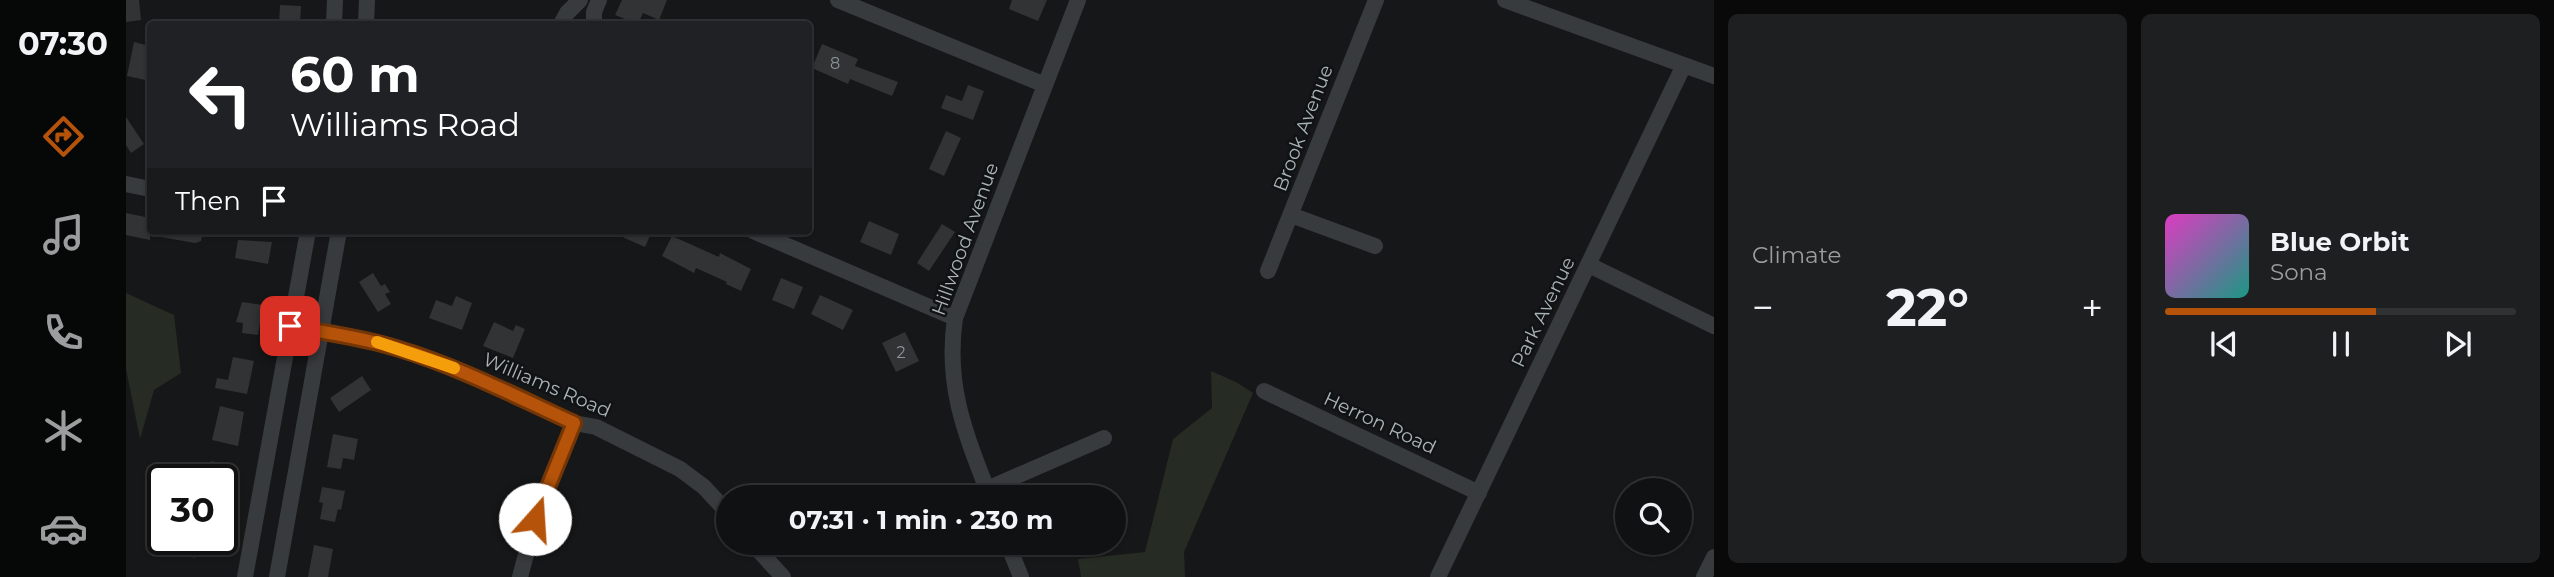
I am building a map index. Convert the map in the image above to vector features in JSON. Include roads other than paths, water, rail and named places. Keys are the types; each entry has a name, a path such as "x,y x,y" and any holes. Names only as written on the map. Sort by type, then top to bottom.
{"street":[{"path":"334,21 335,0"},
{"path":"366,21 367,0"},
{"path":"563,21 580,0"},
{"path":"594,21 599,0"},
{"path":"838,0 1045,85"},
{"name":"Hillwood Avenue","path":"985,485 961,422 955,396 952,361 955,318 1078,0"},
{"name":"Brook Avenue","path":"1268,271 1376,0"},
{"path":"1505,0 1714,76"},
{"name":"Park Avenue","path":"1438,577 1684,65"},
{"path":"126,184 147,188"},
{"path":"1291,215 1375,246"},
{"path":"245,577 307,235"},
{"path":"277,577 338,235"},
{"path":"762,235 955,318"},
{"path":"1589,265 1714,326"},
{"name":"Williams Road","path":"290,326 363,339 459,370 574,423 596,427 680,469 716,500"},
{"name":"Herron Road","path":"1264,391 1479,493"},
{"path":"520,577 539,506 574,423"},
{"path":"1005,485 1104,438"},
{"path":"763,555 783,577"},
{"path":"1012,555 1021,577"},
{"path":"1704,577 1714,556"}]}
